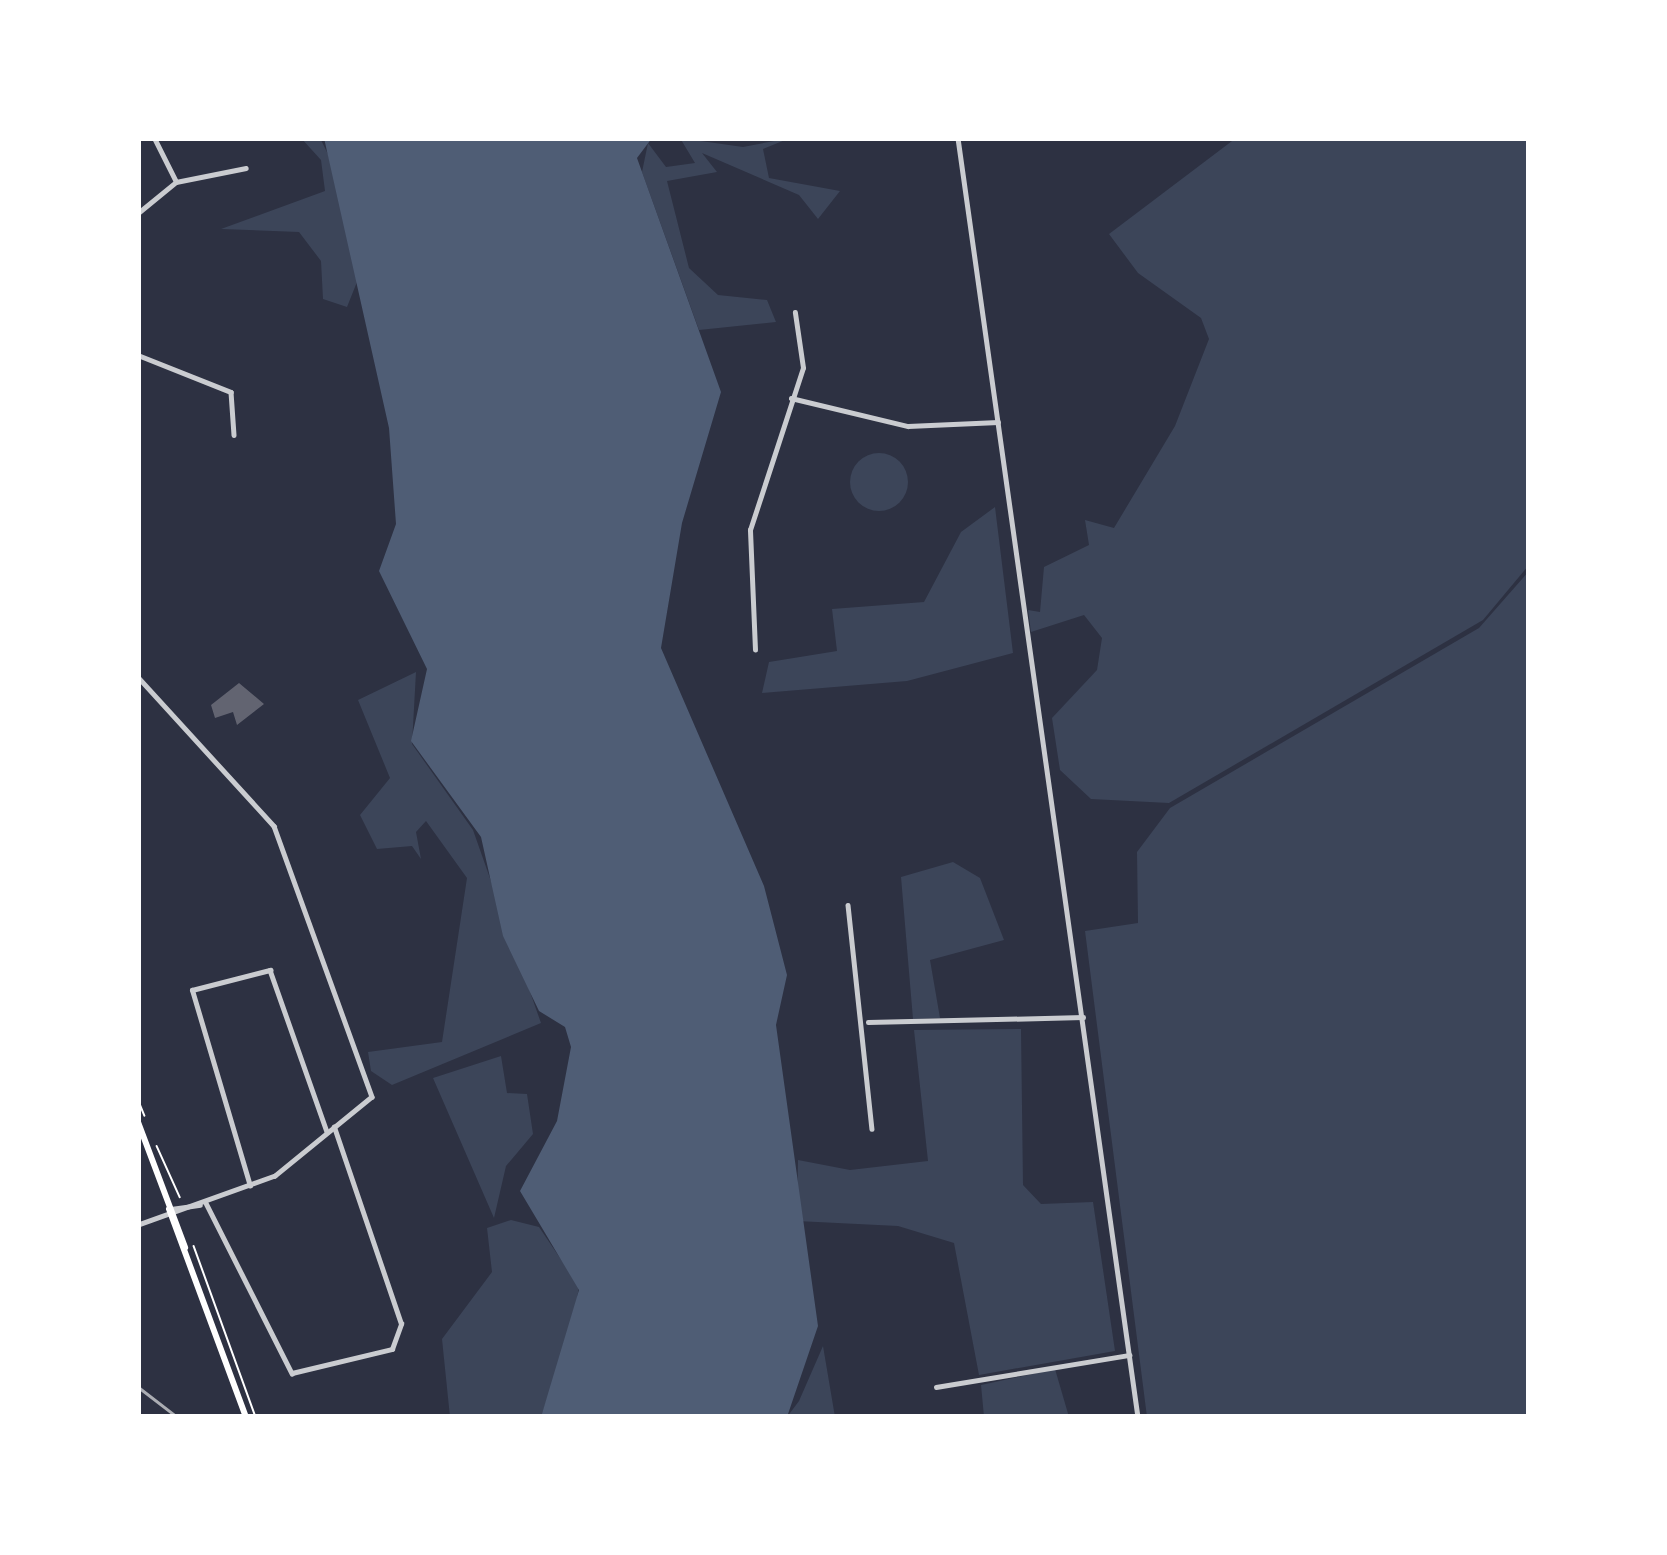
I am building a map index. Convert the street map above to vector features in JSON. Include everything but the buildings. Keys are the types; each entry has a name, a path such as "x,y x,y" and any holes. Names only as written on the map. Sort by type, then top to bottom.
{"main road":[{"path":"138,1121 246,1417"}],"street":[{"path":"154,138 176,182"},
{"path":"958,138 1138,1417"},
{"path":"138,212 176,182 246,168"},
{"path":"754,650 750,530 803,368 795,313"},
{"path":"138,355 230,392 234,435"},
{"path":"791,398 908,426 998,422"},
{"path":"138,677 274,826 372,1096 250,1186 138,1225"},
{"path":"848,905 868,1022 872,1129"},
{"path":"250,1186 188,998 266,967 327,1132"},
{"path":"868,1022 1083,1017"},
{"path":"203,1204 292,1373 392,1349 401,1324 334,1126"},
{"path":"172,1214 188,1204 203,1204"},
{"path":"936,1387 1130,1355"}],"path":[{"path":"138,1099 188,1204"},
{"path":"189,1233 256,1417"}],"shaded area":[{"path":"301,138 320,138 328,154 359,277 347,307 323,299 321,261 299,232 221,229 325,191 321,160"},
{"path":"324,138 652,138 637,158 721,392 682,523 661,648 764,886 787,975 776,1025 818,1326 787,1417 541,1417 579,1290 520,1191 557,1121 571,1047 565,1027 539,1011 503,936 481,837 411,741 427,669 379,571 396,524 389,428"},
{"path":"680,138 743,147 790,138 763,149 769,178 840,191 818,219 799,195 702,153 717,172 667,181 689,268 718,295 767,300 776,322 699,330 642,172 648,143 666,167 695,163"},
{"path":"1236,138 1529,138 1529,565 1483,620 1169,803 1091,799 1060,770 1052,718 1097,670 1102,638 1084,615 1031,632 1028,610 1040,612 1044,567 1089,545 1085,520 1114,528 1175,426 1209,339 1201,318 1138,273 1109,234"},
{"path":"879,453 900,461 908,482 900,503 879,511 858,503 850,482 858,461"},
{"path":"995,507 1013,653 907,681 762,693 769,662 837,651 832,609 924,602 961,532"},
{"path":"1529,571 1529,1417 1147,1417 1085,931 1138,923 1137,852 1170,808 1479,628"},
{"path":"416,672 412,744 473,830 541,1023 392,1085 371,1071 368,1052 442,1042 467,878 426,821 416,832 421,859 412,846 377,849 360,815 390,778 358,700"},
{"path":"953,862 980,878 1004,940 930,960 940,1018 913,1019 901,877"},
{"path":"1021,1029 1023,1185 1041,1204 1093,1202 1115,1351 979,1375 954,1243 898,1226 797,1221 798,1160 850,1170 928,1161 914,1030"},
{"path":"501,1056 507,1093 527,1094 533,1134 506,1166 494,1218 433,1078"},
{"path":"511,1220 539,1227 579,1286 574,1318 541,1417 450,1417 442,1339 492,1272 487,1228"},
{"path":"823,1346 835,1417 787,1417 799,1401"},
{"path":"1055,1369 1069,1417 984,1417 981,1385"}],"railway":[{"path":"138,1387 177,1417"}]}
